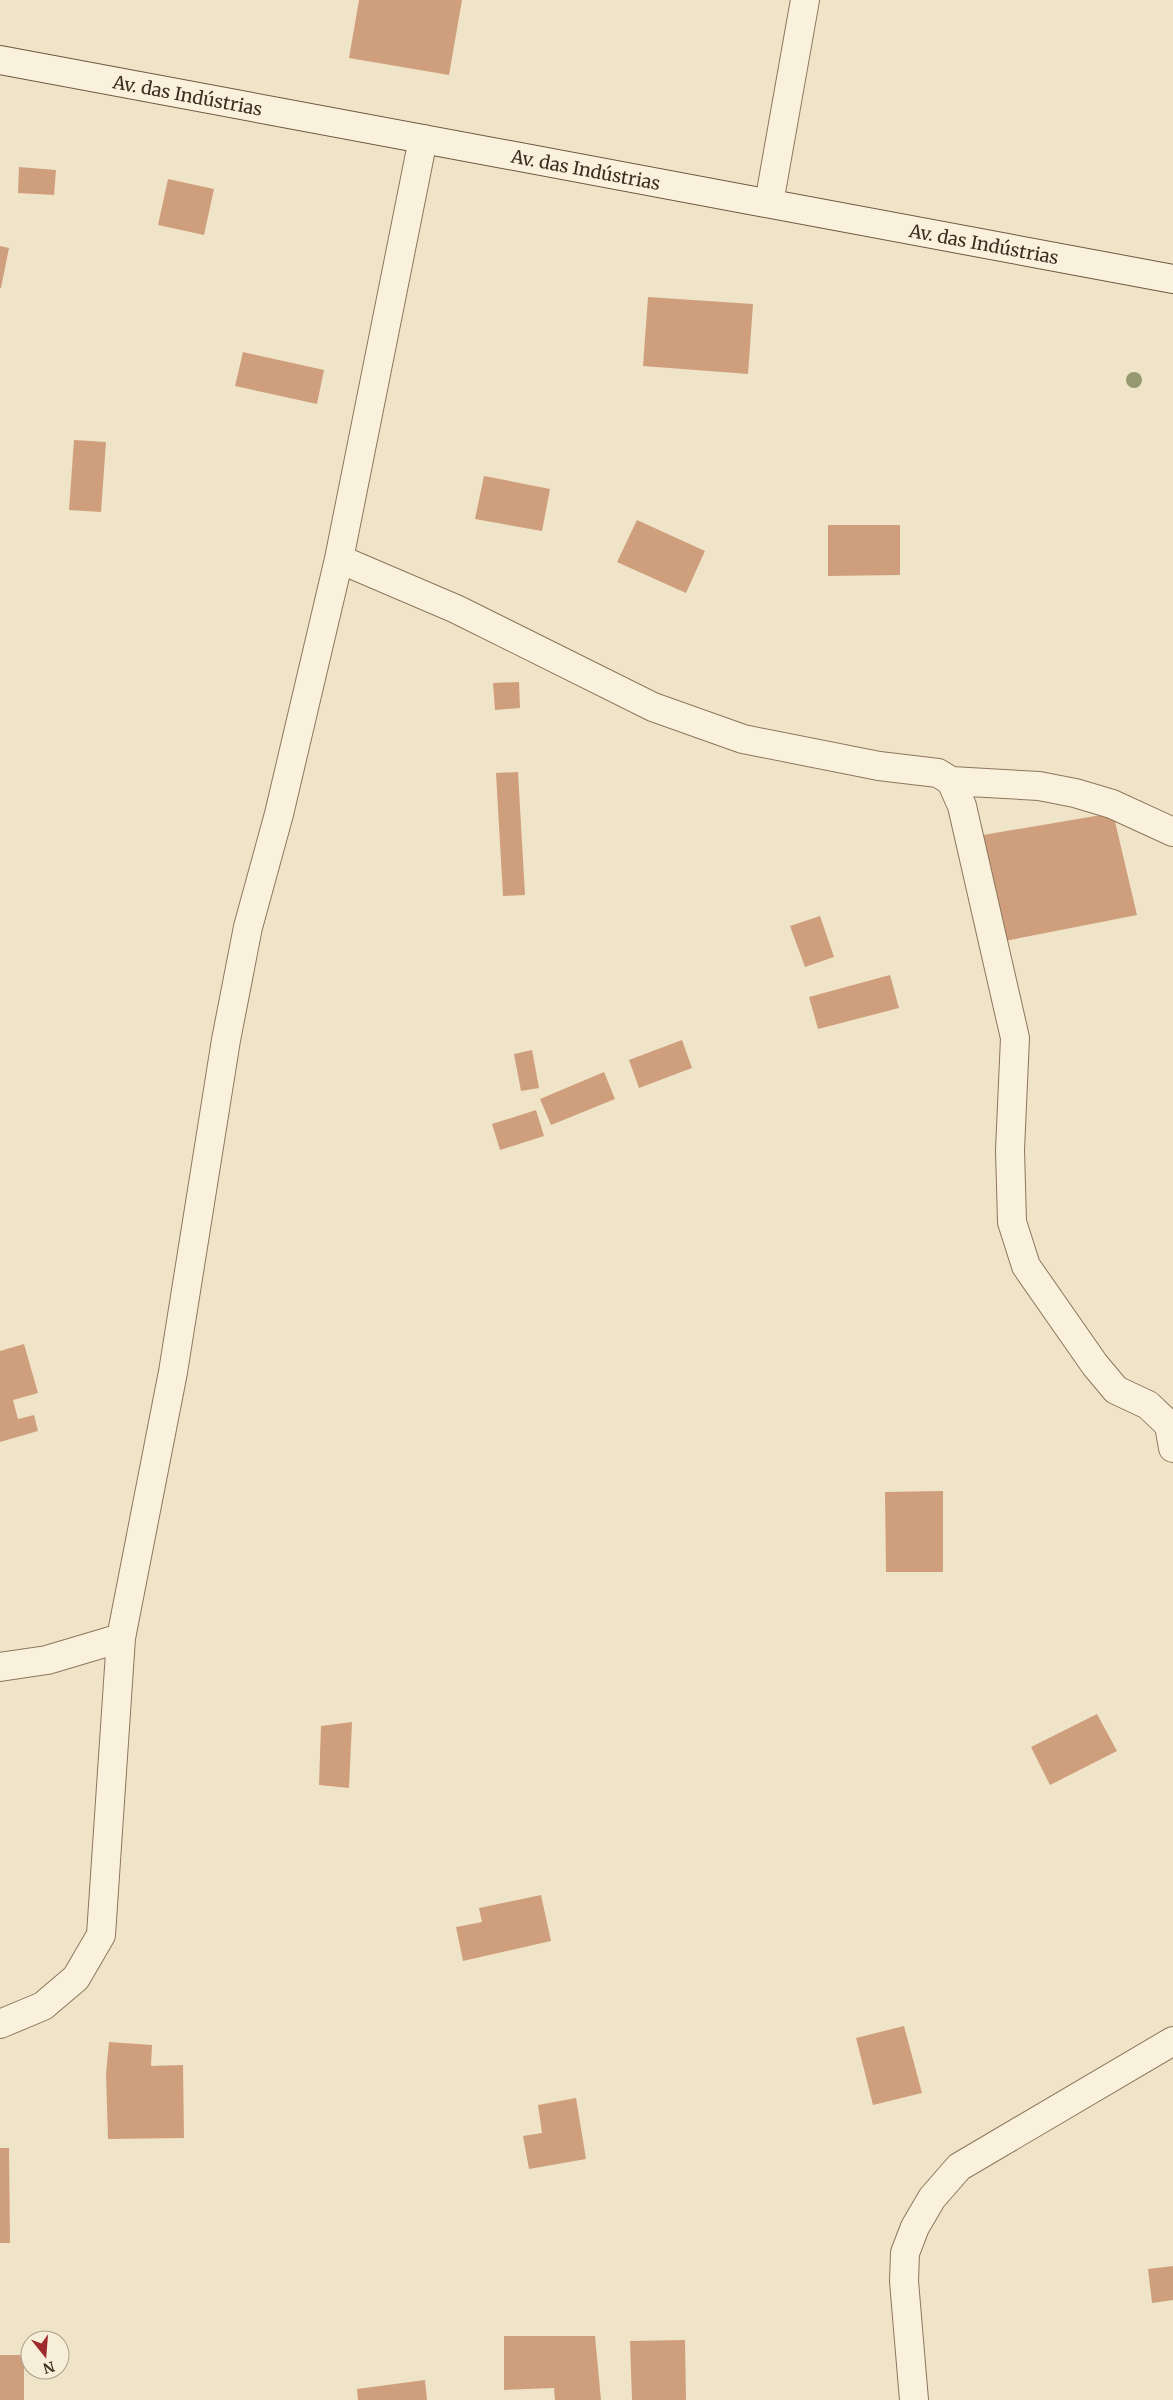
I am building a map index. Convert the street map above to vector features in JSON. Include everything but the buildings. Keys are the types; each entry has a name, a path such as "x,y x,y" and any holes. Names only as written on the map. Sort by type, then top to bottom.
{"street":[{"path":"769,203 805,0"},
{"name":"Av. das Indústrias","path":"0,60 1173,279"},
{"path":"0,2024 43,2006 76,1978 101,1936 121,1638 173,1372 226,1040 248,928 279,814 339,559 423,139"},
{"path":"339,559 456,609 653,707 743,739 878,766 938,773 951,781 1039,786 1075,793 1112,804 1173,832"},
{"path":"951,781 962,806 1015,1038 1010,1150 1012,1222 1026,1266 1095,1365 1116,1390 1148,1404 1169,1425 1173,1448"},
{"path":"0,1667 47,1660 121,1638"},
{"path":"914,2400 904,2281 905,2253 915,2227 932,2198 959,2167 1173,2041"}]}
